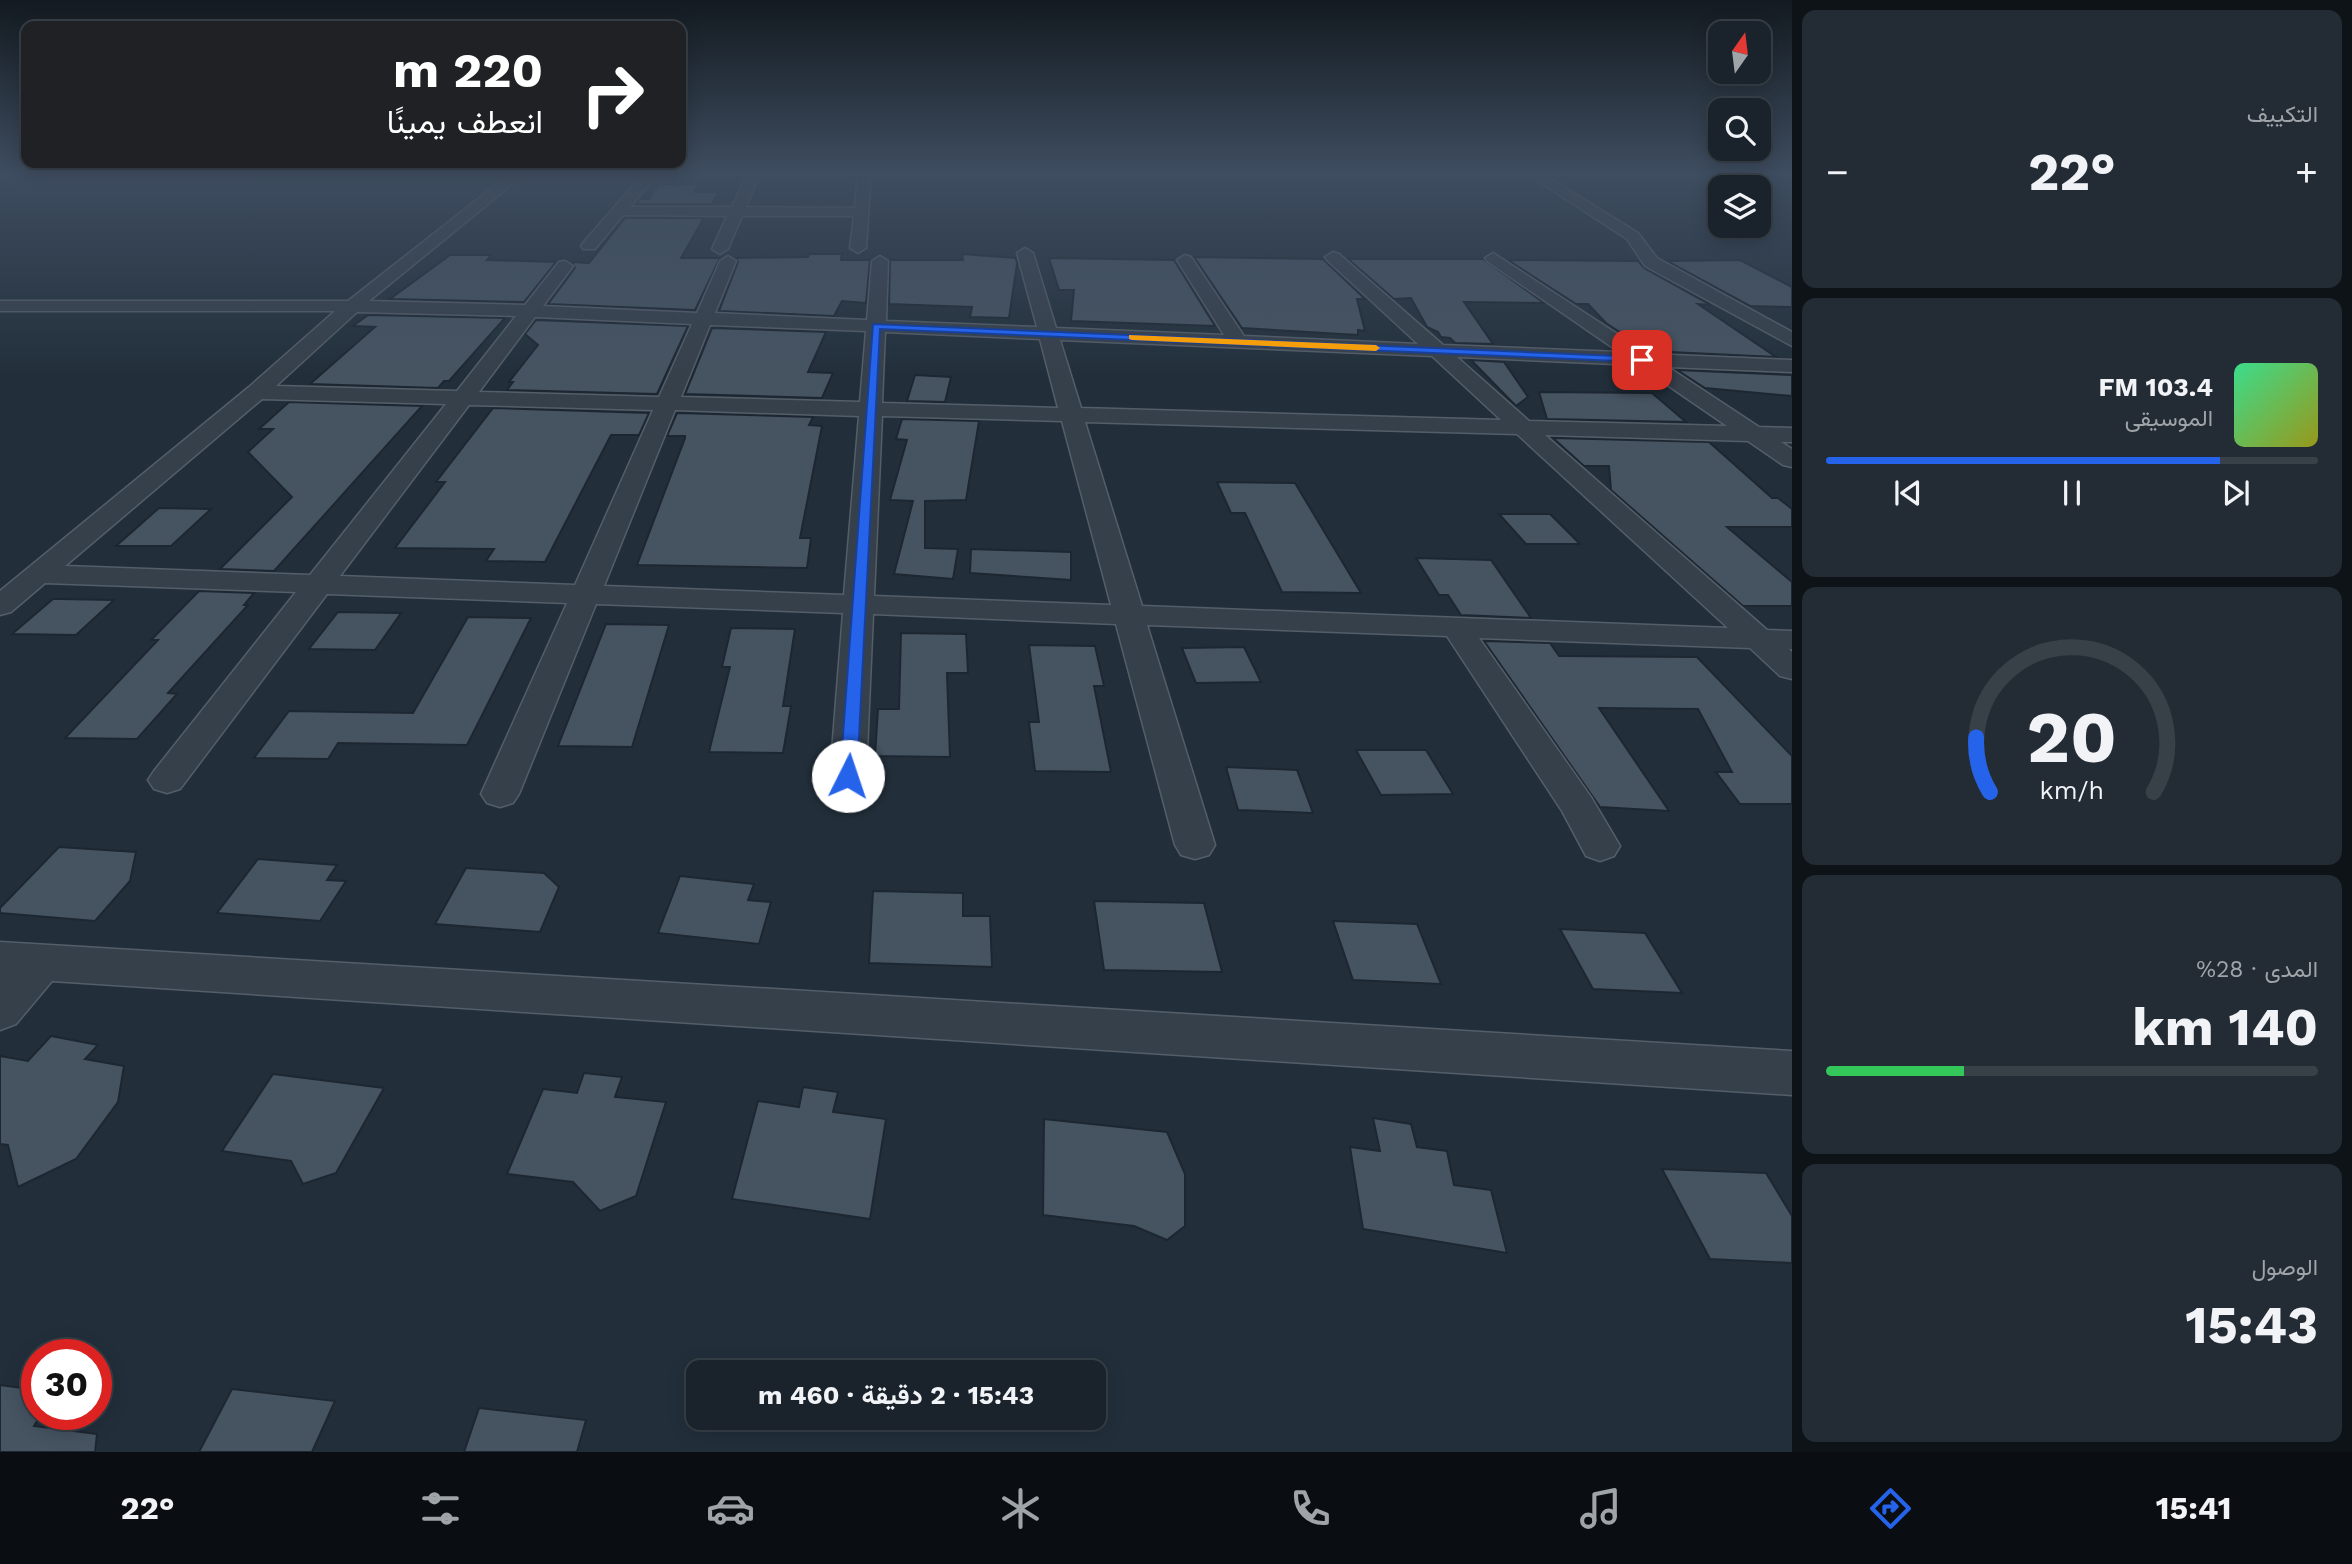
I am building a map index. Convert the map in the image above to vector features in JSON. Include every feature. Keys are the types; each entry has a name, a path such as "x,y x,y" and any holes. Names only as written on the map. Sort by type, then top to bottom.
{"street":[{"path":"0,606 257,392 352,306 434,241"},
{"path":"589,246 593,241"},
{"path":"500,794 705,318 728,241"},
{"path":"848,776 876,326 866,241"},
{"path":"1636,241 1651,262 1792,340"},
{"path":"1025,253 1195,845"},
{"path":"1333,257 1792,669"},
{"path":"1493,258 1792,460"},
{"path":"1185,260 1238,342"},
{"path":"167,780 565,266"},
{"path":"0,306 352,306 530,311 1792,366"},
{"path":"257,392 1792,435"},
{"path":"40,574 1792,640"},
{"path":"1456,627 1578,806 1600,846"},
{"path":"0,1010 22,961 1792,1073"}],"building":[{"path":"607,241 691,241 681,258 720,258 695,310 548,304 575,268 572,262 589,263"},
{"path":"809,254 842,254 841,260 870,260 866,303 842,301 834,316 719,311 738,262 736,258 808,257"},
{"path":"962,254 1016,258 1009,318 970,317 972,307 889,304 890,260 963,260"},
{"path":"450,255 491,255 487,260 556,262 524,302 390,299"},
{"path":"1194,257 1323,259 1365,299 1357,299 1365,331 1358,330 1358,335 1242,328"},
{"path":"1049,258 1174,260 1215,326 1071,321 1074,290 1059,290"},
{"path":"1348,259 1483,259 1544,303 1464,302 1493,344 1455,343 1427,327 1411,298 1394,299"},
{"path":"1508,260 1638,261 1644,268 1711,305 1698,304 1776,357 1649,351 1606,323 1588,304 1576,304"},
{"path":"1740,260 1792,287 1792,307 1750,306 1667,261"},
{"path":"368,315 505,318 449,381 444,381 438,388 310,384 375,327 353,326"},
{"path":"536,320 688,326 657,394 507,390 513,382 509,382 538,345 525,334"},
{"path":"712,328 826,332 808,372 833,373 822,398 685,394"},
{"path":"1471,360 1504,362 1528,397 1516,406"},
{"path":"1677,370 1792,375 1792,396 1705,388"},
{"path":"915,375 951,377 945,402 907,401"},
{"path":"1539,392 1652,393 1686,422 1547,419"},
{"path":"289,402 422,406 274,571 220,569 292,497 248,452 273,429 259,429"},
{"path":"493,408 649,413 639,435 611,435 545,562 486,561 494,549 395,548 445,482 436,482"},
{"path":"677,413 813,417 809,425 822,426 800,538 811,538 807,568 637,565 685,438 667,436"},
{"path":"902,419 979,421 966,500 925,501 925,548 958,549 953,579 894,574 913,501 890,500 907,440 896,439"},
{"path":"1553,438 1709,442 1772,498 1778,498 1792,509 1792,527 1727,527 1792,582 1792,606 1743,606 1611,490 1609,466 1584,466"},
{"path":"1217,482 1295,483 1361,593 1282,592 1245,513 1231,513"},
{"path":"159,508 211,509 171,546 116,546"},
{"path":"1499,514 1550,514 1580,544 1526,544"},
{"path":"971,549 1071,552 1071,580 970,573"},
{"path":"1416,558 1491,560 1531,618 1461,615 1448,595 1439,595"},
{"path":"199,591 254,593 244,605 248,605 168,693 177,694 137,739 65,738 158,640 151,640"},
{"path":"53,599 114,600 76,635 12,634"},
{"path":"338,612 401,613 375,650 309,649"},
{"path":"468,617 531,618 467,745 338,743 328,759 254,758 289,711 413,713"},
{"path":"606,624 669,625 632,747 558,746"},
{"path":"731,628 795,629 783,706 791,706 783,753 709,752 730,667 722,667"},
{"path":"901,633 966,634 968,673 947,673 950,757 875,756 878,709 899,709"},
{"path":"1484,641 1550,643 1559,656 1697,657 1792,756 1792,804 1740,804 1716,772 1732,772 1698,709 1599,708 1669,811 1600,807"},
{"path":"1029,645 1095,646 1104,686 1094,686 1111,772 1035,771 1029,722 1039,722"},
{"path":"1244,647 1261,682 1196,683 1182,648"},
{"path":"1356,750 1426,750 1453,794 1381,795"},
{"path":"1226,767 1297,770 1313,813 1238,810"},
{"path":"59,847 136,852 130,881 95,921 0,913 0,908"},
{"path":"258,859 337,865 327,880 346,881 320,921 217,913"},
{"path":"466,868 544,873 559,887 540,932 435,924"},
{"path":"680,876 754,884 748,900 771,902 759,944 658,933"},
{"path":"873,891 963,893 963,916 990,916 992,967 869,963"},
{"path":"1094,901 1204,903 1222,972 1104,970"},
{"path":"1333,921 1417,924 1441,984 1353,980"},
{"path":"1560,929 1645,933 1682,993 1593,989"},
{"path":"51,1036 98,1045 85,1059 124,1066 118,1102 76,1159 18,1187 8,1145 0,1144 0,1056 28,1061"},
{"path":"584,1073 622,1077 615,1097 666,1102 636,1196 600,1211 573,1182 507,1174 543,1089 577,1093"},
{"path":"273,1074 384,1088 336,1173 303,1184 291,1161 222,1151"},
{"path":"803,1087 838,1092 833,1112 886,1119 870,1219 732,1199 758,1101 799,1107"},
{"path":"1373,1118 1411,1124 1417,1147 1447,1151 1454,1185 1491,1190 1507,1253 1363,1229 1350,1147 1380,1151"},
{"path":"1044,1119 1167,1132 1185,1174 1185,1226 1167,1240 1134,1226 1043,1215"},
{"path":"1662,1169 1766,1173 1792,1216 1792,1263 1710,1259"},
{"path":"0,1385 21,1388 21,1430 66,1430 97,1434 95,1452 0,1452"},
{"path":"232,1389 335,1401 312,1452 199,1452"},
{"path":"479,1408 586,1420 577,1452 464,1452"}],"slow traffic":[{"path":"1132,337 1376,348"}],"route":[{"path":"848,776 876,326 1642,360"}]}
